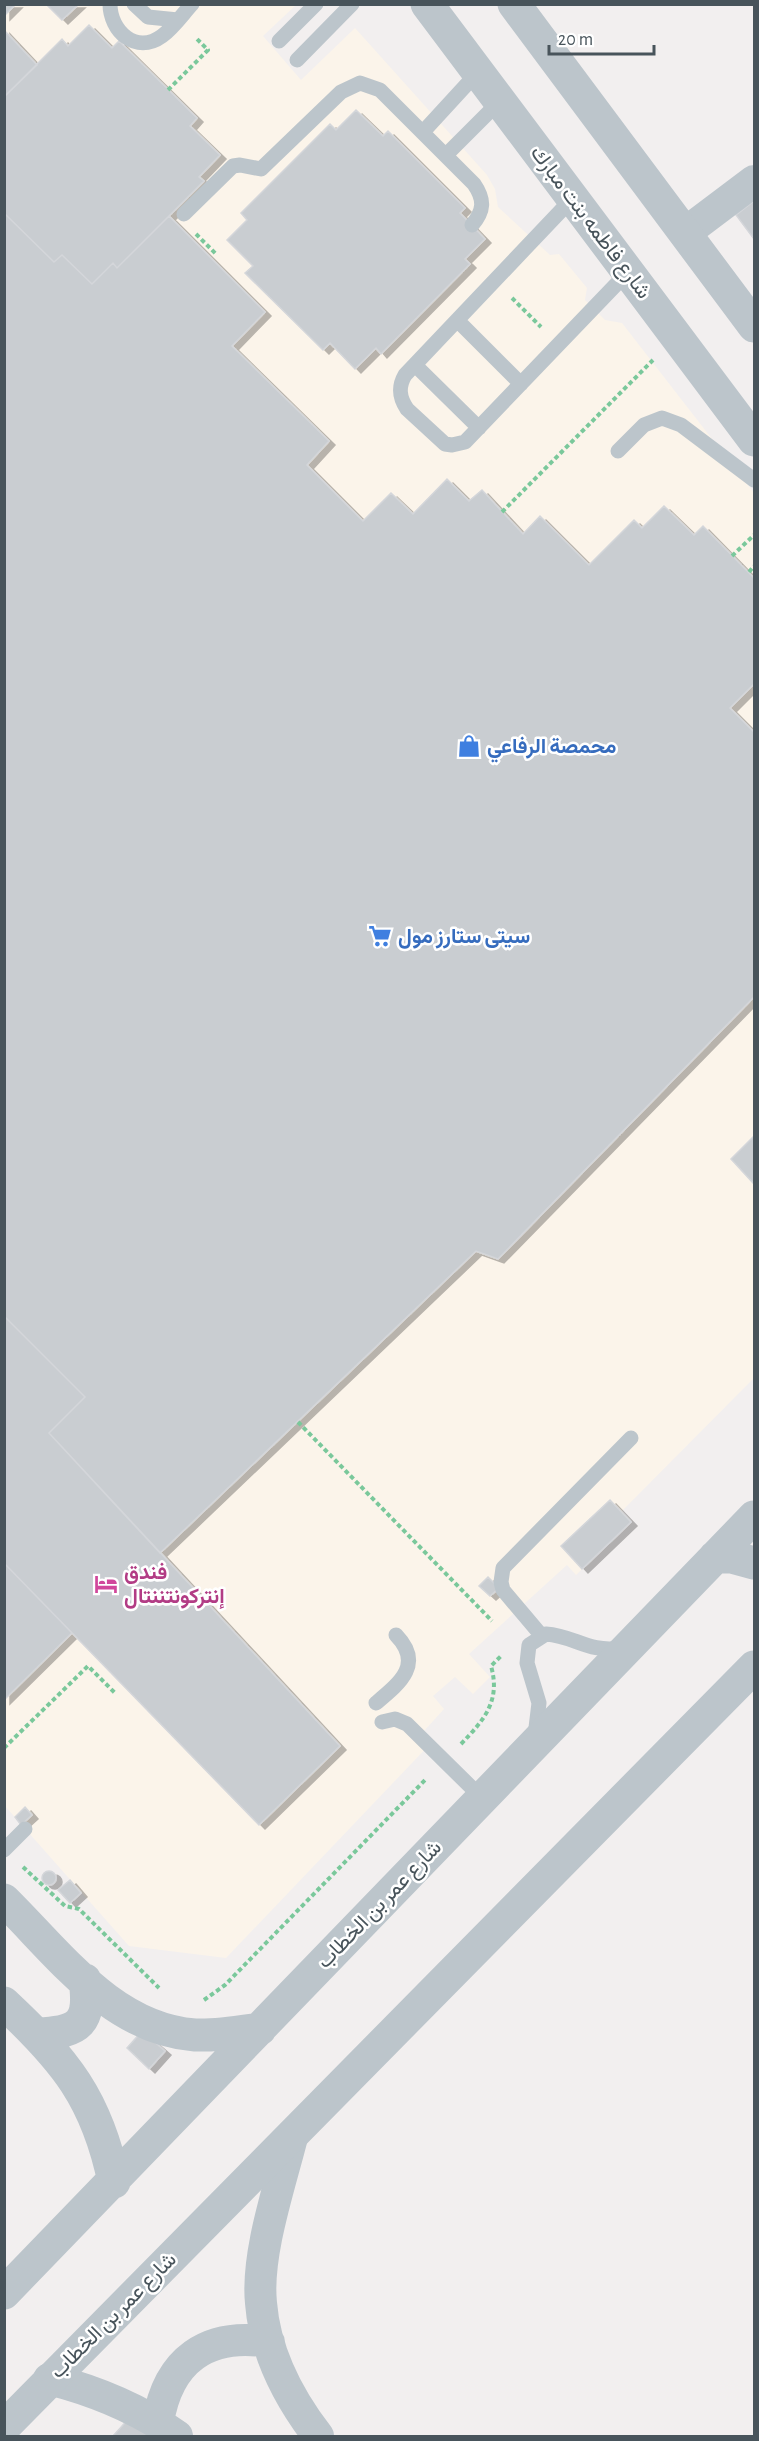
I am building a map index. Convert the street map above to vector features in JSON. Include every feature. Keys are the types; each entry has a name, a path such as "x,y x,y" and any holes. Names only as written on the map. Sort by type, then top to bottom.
{"street":[{"name":"شارع فاطمه بنت مبارك","path":"427,4 754,440"},
{"path":"514,4 754,326"},
{"path":"685,233 754,181"},
{"name":"شارع عمر بن الخطاب","path":"4,2293 114,2182 481,1797 630,1647 754,1517"},
{"path":"715,1557 732,1557 754,1563"},
{"name":"شارع عمر بن الخطاب","path":"4,2427 754,1666"},
{"path":"4,1900 85,1980 124,2013 171,2032 205,2035 260,2029"},
{"path":"38,2034 67,2031 80,2022 87,2008 85,1980"},
{"path":"4,2003 38,2034 80,2087 96,2117 107,2149 114,2182"},
{"path":"292,2137 265,2249 261,2302 273,2360 298,2410 318,2436"},
{"path":"50,2379 97,2392 168,2429 168,2384 179,2368 194,2355 211,2345 230,2340 269,2342"}],"lane":[{"path":"110,4 113,26 120,34 140,42 161,36 192,4"},
{"path":"134,4 148,17 178,20"},
{"path":"279,41 316,4"},
{"path":"297,60 352,4"},
{"path":"423,132 479,71"},
{"path":"184,214 233,166 243,165 261,169 349,86 360,83 380,90 474,184 482,199 480,215 472,225"},
{"path":"446,155 501,100"},
{"path":"573,198 405,375 400,389 407,409 445,444 465,442 628,271"},
{"path":"457,320 521,384"},
{"path":"415,365 479,428"},
{"path":"618,451 644,425 662,418 681,425 754,480"},
{"path":"541,1635 503,1590 501,1575 503,1568 630,1438"},
{"path":"376,1702 404,1678 408,1667 404,1643 396,1635"},
{"path":"531,1747 537,1725 539,1703 526,1653 529,1645 541,1635 557,1635 597,1649 630,1647"},
{"path":"382,1722 388,1719 401,1720 481,1797"},
{"path":"5,1850 25,1829"}],"path":[{"path":"168,90 208,50"},
{"path":"495,281 558,344"},
{"path":"502,512 676,336"},
{"path":"732,556 754,535"},
{"path":"748,572 754,566"},
{"path":"298,1422 526,1653"},
{"path":"196,2001 215,1994 225,1985 488,1713 495,1690 491,1666 514,1642"},
{"path":"4,1748 88,1666 115,1693"},
{"path":"5,1850 64,1906 79,1909 163,1993"}],"shaded area":[{"name":"سيتى ستارز مول","path":"4,5 296,5 263,36 301,80 355,28 487,175 495,189 498,207 550,255 559,254 587,288 585,300 605,320 622,323 754,493 754,1378 622,1511 631,1522 576,1575 567,1565 469,1654 490,1677 473,1694 455,1677 433,1696 444,1709 424,1731 433,1741 226,1958 129,1946 5,1806"}],"building":[{"path":"4,4 16,4 4,16"},
{"path":"46,4 79,4 62,20"},
{"path":"89,25 112,48 119,41 197,118 190,126 220,155 199,177 204,181 117,268 113,263 92,284 62,255 54,262 4,213 4,97 62,39 68,46"},
{"path":"4,30 37,65 4,97"},
{"path":"356,110 383,136 388,131 465,208 460,213 485,239 465,259 470,264 381,354 376,348 355,369 330,343 323,350 245,273 253,266 227,240 247,220 241,213 330,124 336,130"},
{"path":"754,201 754,239 736,215"},
{"path":"4,213 54,262 62,255 92,284 113,263 117,268 169,216 265,312 232,346 329,441 307,465 363,521 391,493 413,514 447,479 469,501 482,490 523,534 540,516 589,565 634,520 642,528 664,506 694,535 703,526 754,578 754,684 730,708 754,732 754,997 498,1259 476,1251 160,1553 49,1433 85,1397 4,1316"},
{"path":"754,1136 754,1184 731,1159"},
{"name":"فندق إنتركونتننتال","path":"4,1316 85,1397 49,1433 340,1746 259,1825 4,1563"},
{"path":"610,1500 631,1522 582,1569 561,1546"},
{"path":"4,1563 72,1633 4,1700"},
{"path":"488,1577 499,1588 490,1596 479,1586"},
{"path":"25,1807 32,1815 21,1825 15,1817"},
{"path":"49,1871 54,1873 56,1878 54,1883 49,1885 44,1883 42,1878 44,1873"},
{"path":"70,1880 81,1893 70,1903 58,1890"},
{"path":"142,2031 165,2051 149,2069 127,2048"},
{"path":"131,2416 155,2436 113,2436"}],"place":[{"name":"محمصة الرفاعي","path":"469,746"},
{"name":"سيتى ستارز مول","path":"380,936"},
{"name":"فندق إنتركونتننتال","path":"106,1584"}]}
